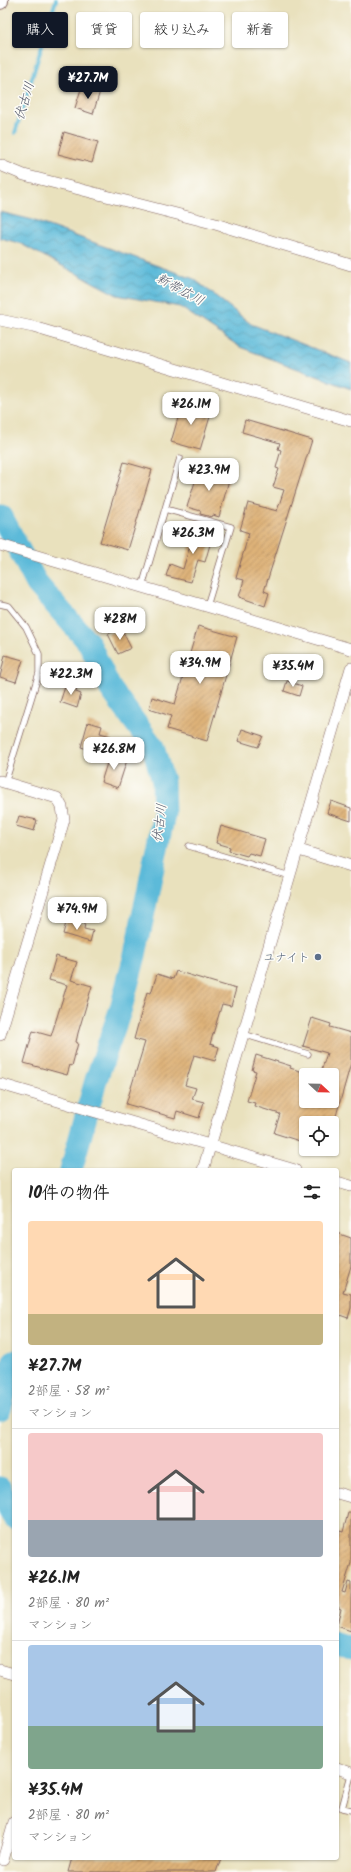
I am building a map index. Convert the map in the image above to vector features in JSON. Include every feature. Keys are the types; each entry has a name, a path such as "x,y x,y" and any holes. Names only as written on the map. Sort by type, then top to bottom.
{"street":[{"path":"0,165 24,175 212,224 351,265"},
{"path":"0,320 33,327 351,421"},
{"path":"0,545 351,649"},
{"path":"204,1168 291,877 351,668"},
{"path":"0,1035 64,820 62,807 57,798 2,782"},
{"path":"298,850 351,866"},
{"path":"0,1084 288,1168"},
{"path":"339,1183 351,1186"},
{"path":"339,1496 351,1497"},
{"path":"0,1670 12,1673"},
{"path":"339,1769 351,1774"},
{"path":"3,1860 12,1829"}],"lane":[{"path":"142,587 180,458"},
{"path":"165,509 231,527 207,606"},
{"path":"0,604 9,606 26,626 39,654 40,673 2,782"},
{"path":"189,846 291,877"},
{"path":"244,1034 308,1054"},
{"path":"351,1774 342,1808 351,1810"}],"water":[{"name":"新帯広川","path":"0,212 29,219 194,279 251,324 351,363 351,389 240,347 180,307 117,295 19,243 0,238"}],"building":[{"path":"82,86 100,91 93,114 75,108"},
{"path":"64,132 98,142 92,163 58,154"},
{"path":"183,401 212,410 200,450 171,442"},
{"path":"245,420 312,440 264,591 269,593 265,606 239,597 244,580 236,578 249,533 240,530 248,503 277,511 284,490 273,487 279,469 276,468 281,450 278,449 280,443 242,432"},
{"path":"124,462 152,470 128,550 100,542"},
{"path":"201,463 211,466 210,470 230,476 219,517 200,514 201,511 187,507"},
{"path":"197,522 210,526 206,539 211,541 205,562 198,560 191,582 166,576 170,564 183,569"},
{"path":"198,626 237,637 207,741 167,729 171,716 149,709 152,697 175,704"},
{"path":"121,628 131,648 118,654 108,634"},
{"path":"5,655 23,660 16,682 0,677"},
{"path":"287,681 302,686 299,696 284,691"},
{"path":"66,684 77,687 76,692 81,694 77,708 60,702"},
{"path":"88,722 102,726 100,733 111,736 105,755 81,747"},
{"path":"242,729 263,736 258,747 238,741"},
{"path":"110,754 127,760 118,788 101,782"},
{"path":"331,801 351,808 351,821 327,813"},
{"path":"19,816 37,820 34,831 16,826"},
{"path":"221,826 265,839 260,856 249,853 247,856 229,851 230,847 216,843"},
{"path":"67,919 85,924 84,929 93,931 90,942 63,934"},
{"path":"56,956 77,962 71,980 92,986 78,1033 76,1042 78,1043 72,1066 70,1065 67,1075 24,1063 33,1031 51,1036 67,985 49,980"},
{"path":"176,971 236,989 231,1006 222,1004 210,1044 219,1047 215,1061 194,1055 185,1085 196,1088 192,1099 204,1102 199,1118 177,1111 175,1118 126,1104 145,1042 134,1039 147,992 151,993 157,974 173,979"},
{"path":"312,1018 331,1024 330,1027 351,1033 351,1063 339,1105 339,1068 322,1068 327,1053 303,1046"},
{"path":"256,1055 291,1066 290,1068 299,1071 299,1108 338,1108 336,1116 299,1116 299,1141 274,1133 280,1114 254,1106 255,1103 247,1101 256,1071 252,1070"},
{"path":"339,1234 351,1238 351,1266 343,1292 351,1294 351,1308 348,1318 339,1315"},
{"path":"348,1513 351,1513 351,1563 342,1592 345,1593 348,1582 351,1583 351,1631 339,1627 341,1608 339,1607 339,1534 340,1531 343,1532"},
{"path":"71,1860 220,1860 216,1872 68,1872"}],"waterway":[{"name":"伏古川","path":"15,133 56,0"},
{"name":"伏古川","path":"0,513 2,517"},
{"name":"伏古川","path":"2,517 37,584 89,643 110,688 153,747 163,781 164,814 135,955 121,1008 96,1080 72,1168"},
{"name":"伏古川","path":"0,1409 12,1368"},
{"name":"伏古川","path":"0,1488 12,1515"},
{"name":"伏古川","path":"339,1646 351,1649"}],"place":[{"name":"ユナイト","path":"318,957"}]}
